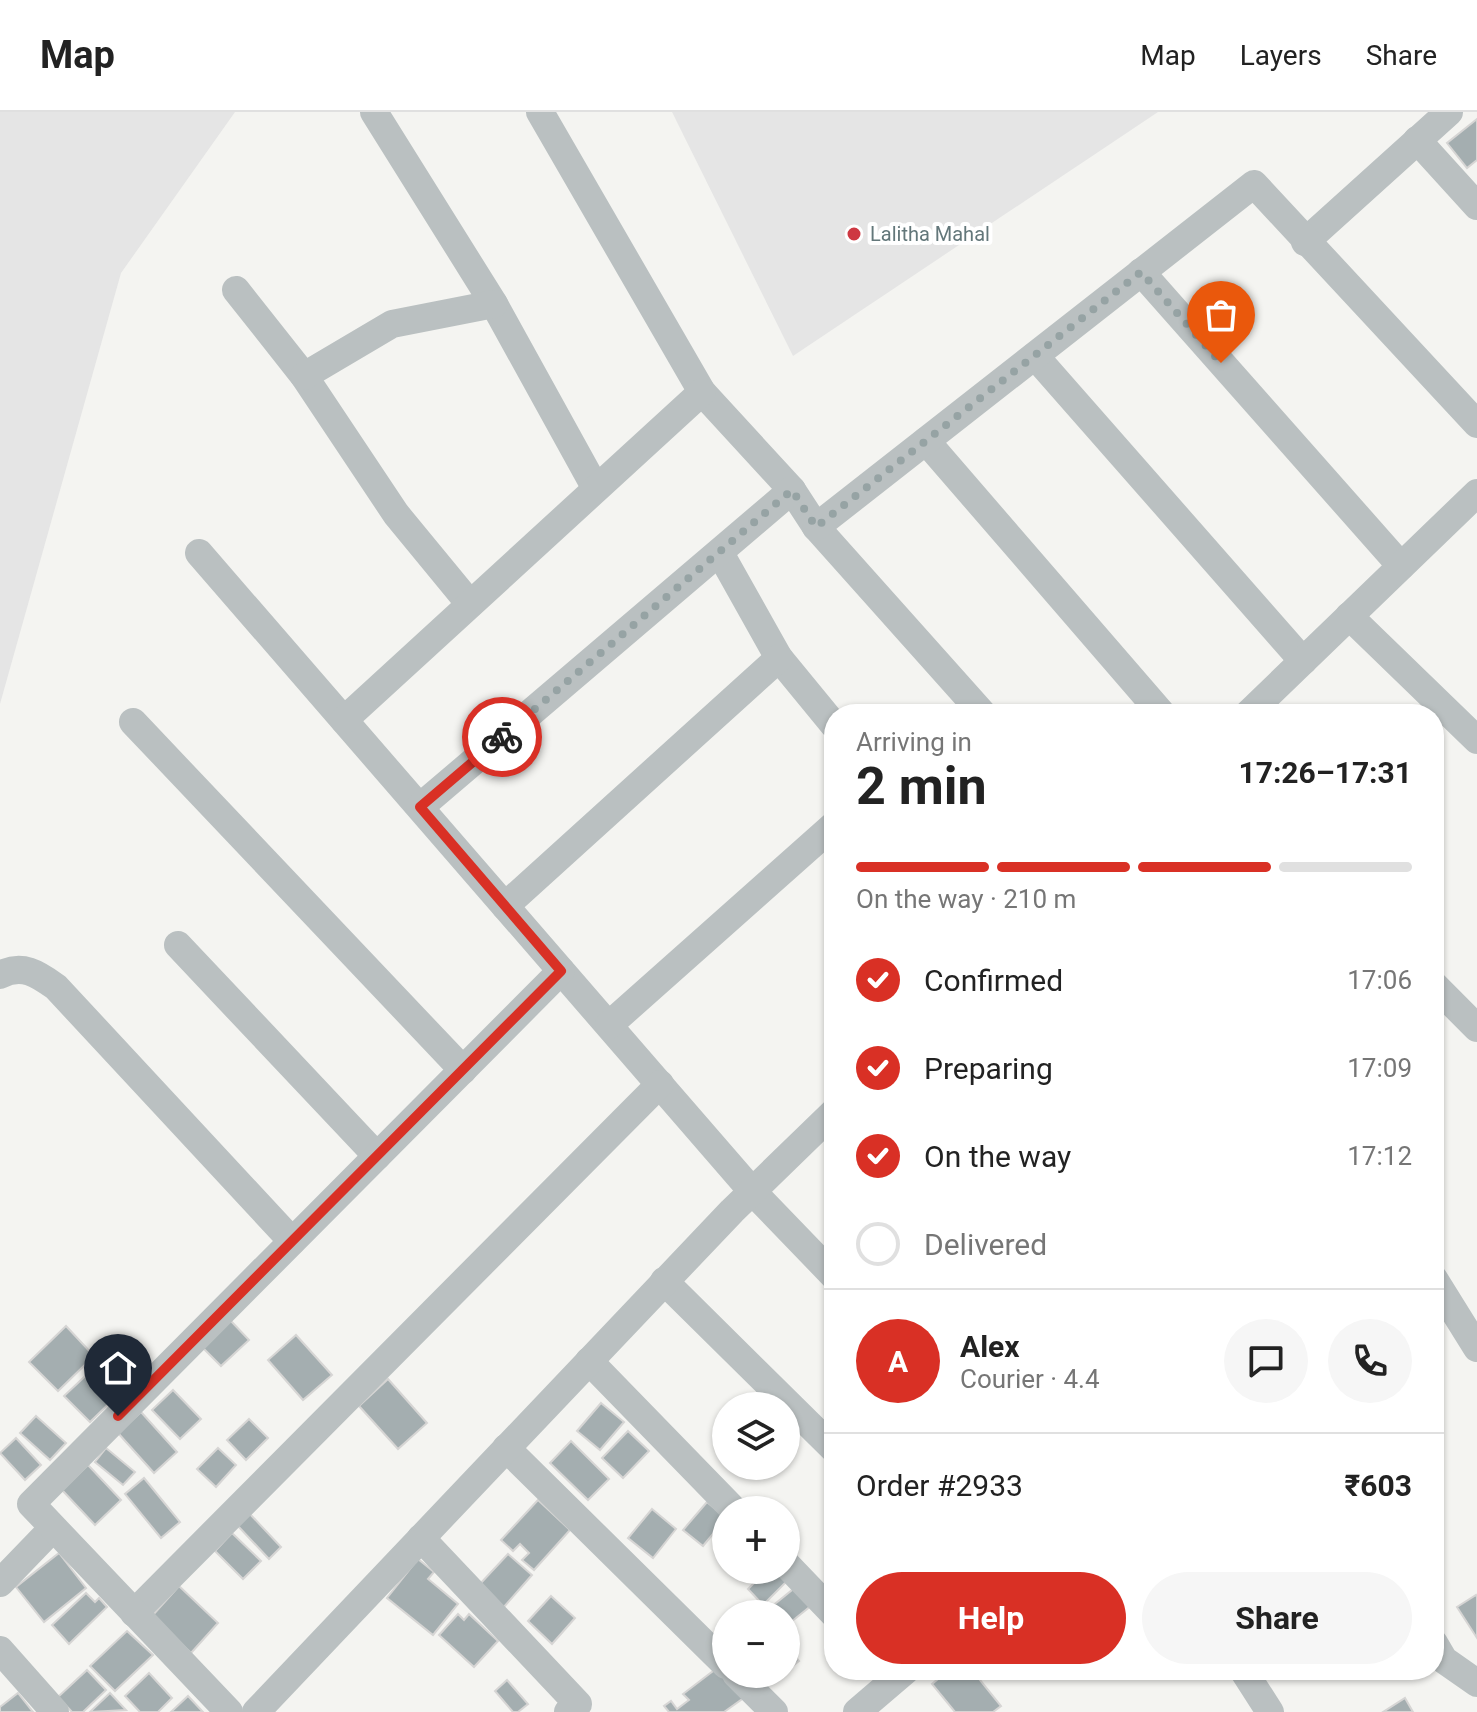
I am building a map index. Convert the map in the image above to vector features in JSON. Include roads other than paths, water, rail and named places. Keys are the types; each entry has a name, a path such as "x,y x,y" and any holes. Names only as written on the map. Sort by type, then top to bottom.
{"street":[{"path":"374,112 494,304 595,487"},
{"path":"540,112 702,392 792,490 816,527 974,704"},
{"path":"1305,242 1449,112"},
{"path":"1417,140 1477,206"},
{"path":"816,527 1254,184 1477,424"},
{"path":"1141,272 1401,566"},
{"path":"236,290 304,376 396,514 470,604"},
{"path":"304,376 392,324 494,304"},
{"path":"1035,356 1303,661"},
{"path":"344,720 702,392"},
{"path":"926,441 1153,704"},
{"path":"420,807 792,490"},
{"path":"1258,704 1477,493"},
{"path":"199,553 752,1191 824,1266"},
{"path":"720,553 779,658 824,713"},
{"path":"1349,616 1440,704"},
{"path":"505,906 779,658"},
{"path":"1444,708 1477,740"},
{"path":"133,722 463,1070"},
{"path":"609,1025 824,834"},
{"path":"178,945 377,1156"},
{"path":"0,975 19,970 35,971 56,987 292,1241"},
{"path":"229,1712 31,1504 561,971"},
{"path":"1444,995 1477,1028"},
{"path":"134,1613 660,1084"},
{"path":"256,1712 664,1281 824,1122"},
{"path":"664,1281 824,1439"},
{"path":"1444,1295 1477,1348"},
{"path":"589,1361 720,1496"},
{"path":"506,1448 712,1651"},
{"path":"0,1583 53,1528"},
{"path":"421,1538 578,1704 568,1712"},
{"path":"800,1579 824,1604"},
{"path":"0,1650 55,1712"},
{"path":"1444,1660 1477,1683"},
{"path":"857,1712 890,1680"},
{"path":"1249,1680 1270,1712"},
{"path":"750,1688 774,1712"}],"place":[{"name":"Lalitha Mahal","path":"854,234"}]}
